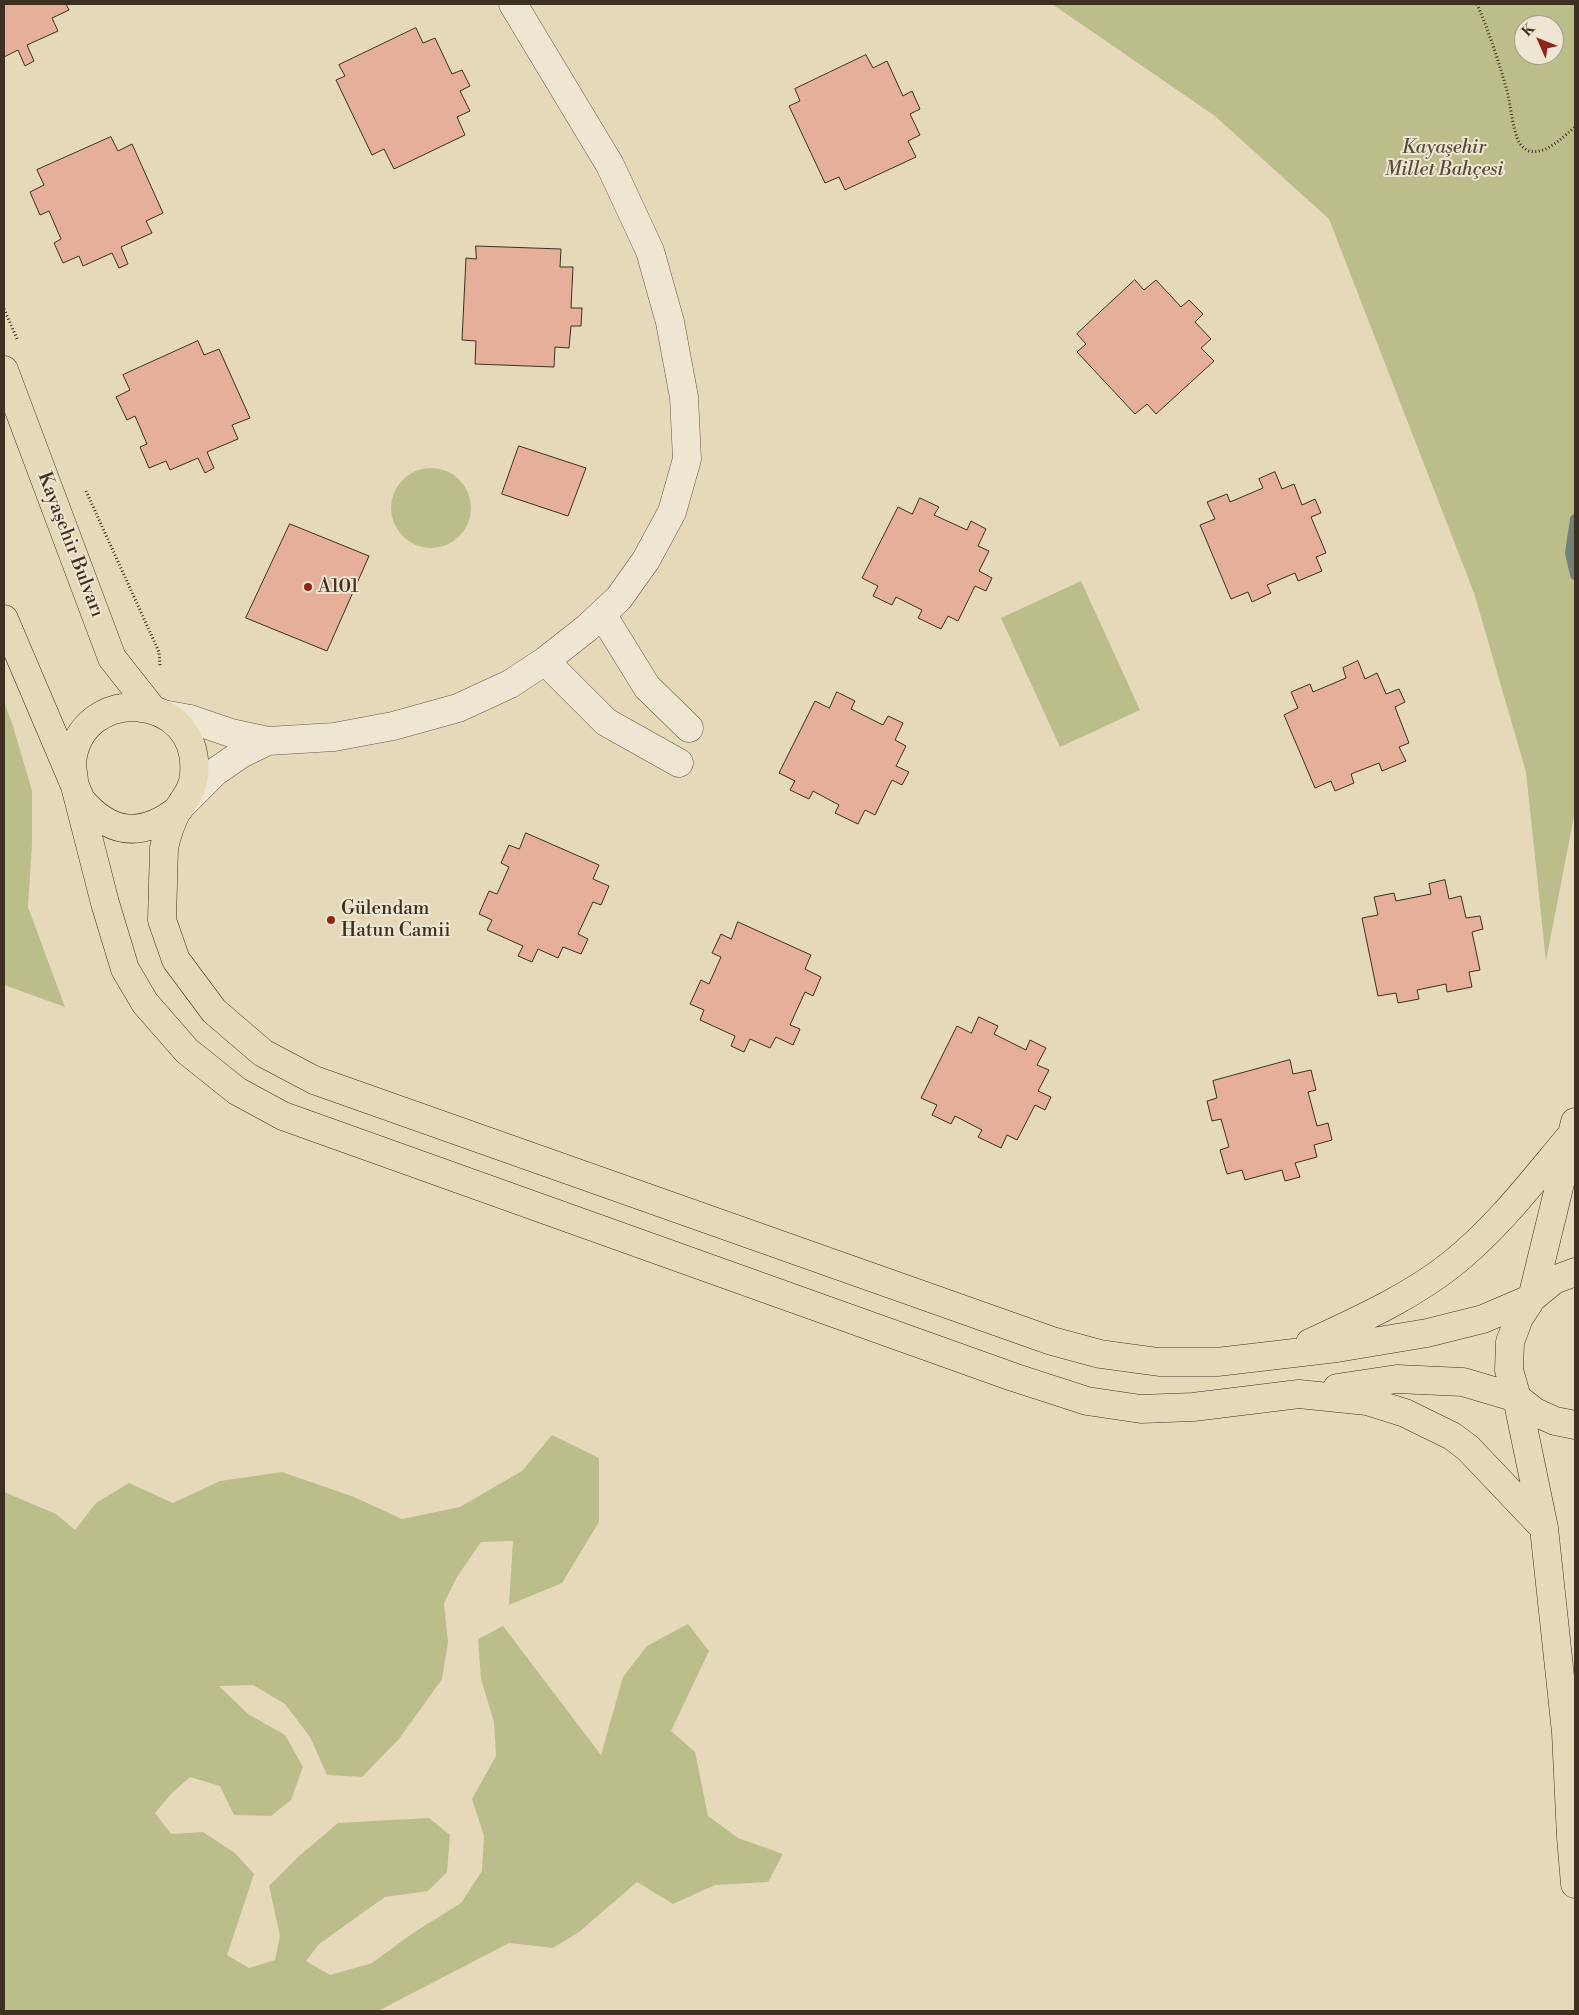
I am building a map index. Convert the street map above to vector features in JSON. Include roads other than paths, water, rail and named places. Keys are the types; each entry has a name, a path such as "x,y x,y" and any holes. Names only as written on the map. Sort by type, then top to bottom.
{"main road":[{"name":"Kayaşehir Bulvarı","path":"4,370 112,658 158,712"},
{"path":"4,619 81,800 93,814 109,824 127,828 146,827 164,820 179,809"},
{"path":"1532,1298 1483,1319 1427,1333 1289,1354 1218,1362 1159,1362 1100,1354 1052,1341 314,1080 263,1053 214,1011 176,960 162,920 164,848 171,823 189,794 194,776 194,758 189,740 178,725 158,712 135,706 116,709 100,716 86,729 77,746 72,764 74,782 125,969 145,1003 187,1052 237,1091 283,1116 1013,1377 1087,1401 1141,1409 1194,1407 1397,1379 1463,1382 1516,1398 1535,1412 1555,1421 1575,1425"},
{"path":"1289,1354 1387,1306 1412,1292 1452,1264 1493,1227 1574,1128"},
{"path":"1532,1298 1574,1128"},
{"path":"1575,1272 1554,1280 1532,1298 1518,1318 1510,1342 1509,1370 1544,1528 1566,1732 1575,1884"},
{"path":"1299,1394 1367,1401 1405,1413 1452,1436 1468,1448 1544,1528"}],"street":[{"path":"158,712 190,719 231,734 268,741 334,737 393,726 458,708 510,684 544,661 620,598 646,560 672,512 687,458 684,397 670,322 650,251 610,165 513,4"},
{"path":"602,614 647,687 689,728"},
{"path":"544,661 606,722 679,763"},
{"path":"179,809 215,772 241,754 268,741"}],"waterway":[{"path":"1575,519 1570,553 1575,575"}],"place":[{"name":"A101","path":"308,587"},
{"name":"Gülendam Hatun Camii","path":"331,920"}],"park label":[{"name":"Kayaşehir Millet Bahçesi","path":"1444,159"}]}
